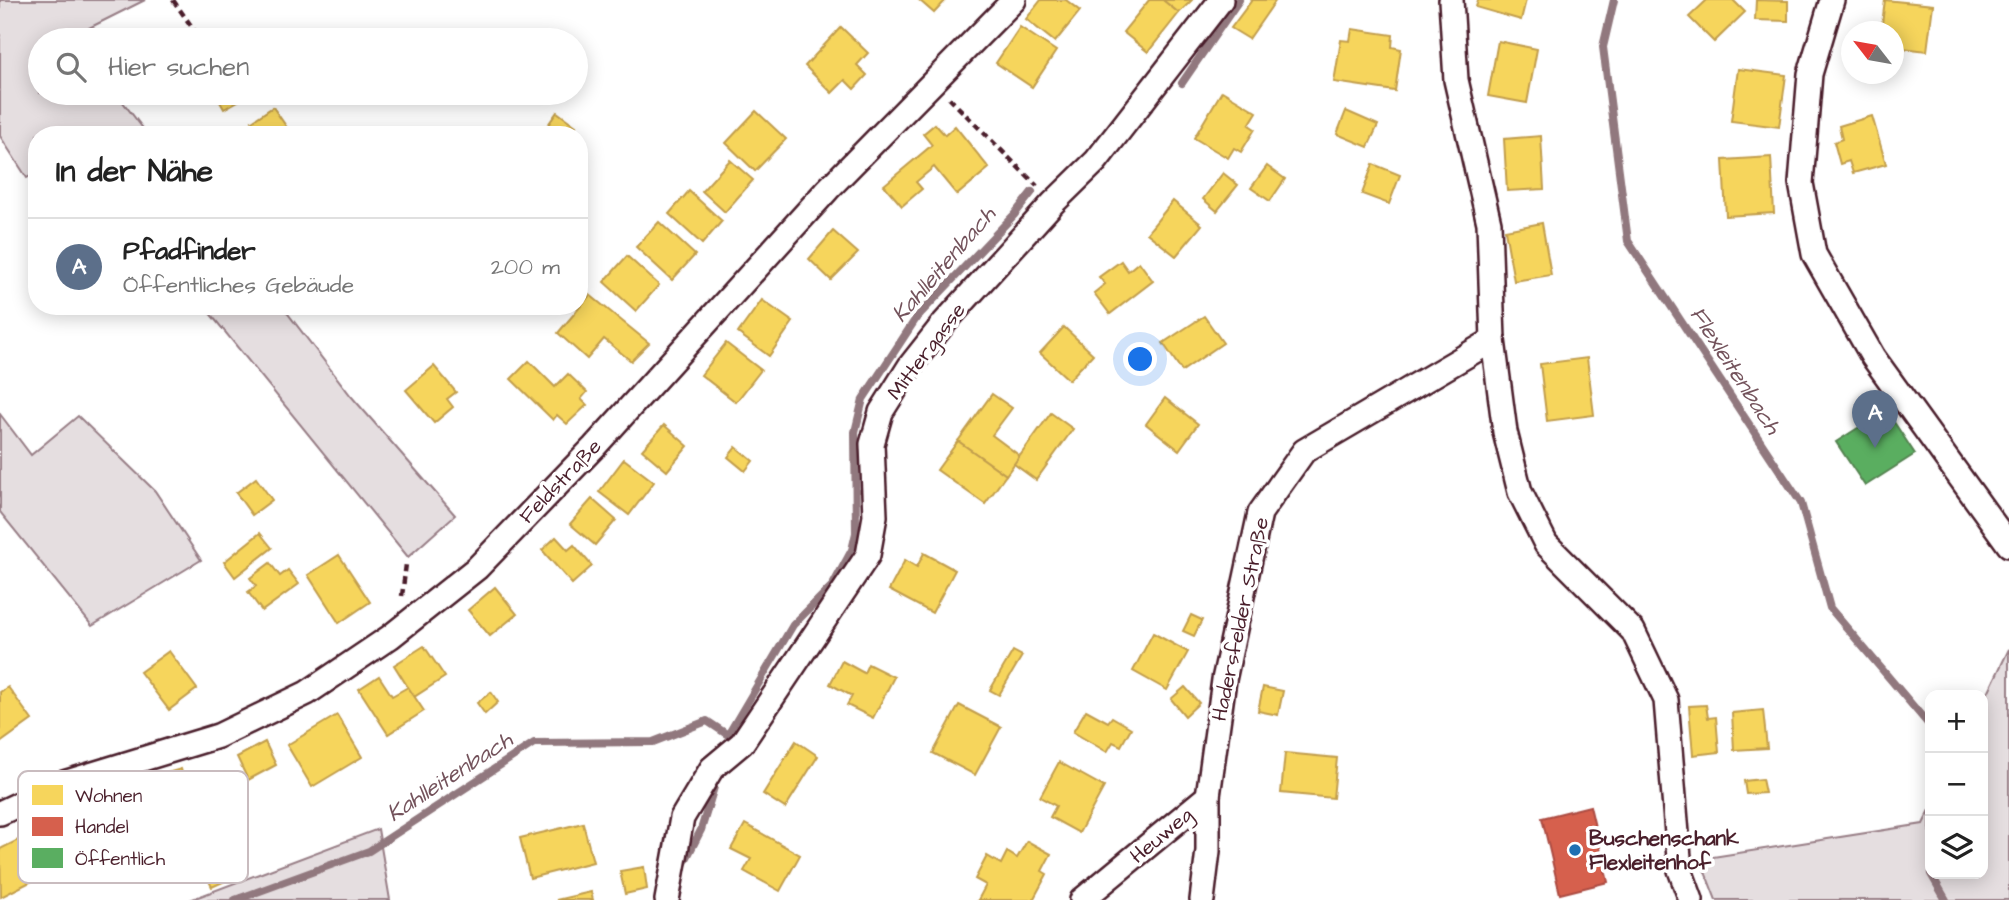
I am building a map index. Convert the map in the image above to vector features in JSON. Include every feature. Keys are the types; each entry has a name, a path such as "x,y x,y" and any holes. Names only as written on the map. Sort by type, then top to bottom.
{"street":[{"name":"Feldstraße","path":"103,771 218,736 307,693 401,629 477,568 594,447 828,189 1014,0"},
{"name":"Mittergasse","path":"667,900 682,818 712,768 742,743 868,555 875,516 872,444 881,412 910,366 944,323 1053,203 1096,161 1222,0"},
{"path":"1451,0 1456,80 1489,223 1493,340 1505,432 1520,492 1546,544 1633,631 1666,700 1680,870 1691,900"},
{"path":"1832,0 1810,74 1801,183 1814,254 1873,358 2009,545"},
{"name":"Hadersfelder Straße","path":"1202,900 1208,851 1208,796 1224,680 1260,513 1304,451 1493,340"},
{"name":"Heuweg","path":"1082,900 1208,796"},
{"name":"Feldstraße","path":"0,813 18,805"}],"path":[{"path":"173,0 193,28"},
{"path":"934,82 1053,203"}],"shaded area":[{"path":"0,0 145,0 89,28 28,28 28,105 125,105 141,126 28,126 27,178 0,136"},
{"path":"211,315 289,315 351,396 455,515 408,557"},
{"path":"0,414 31,455 78,416 155,491 201,560 92,626 0,512"},
{"path":"2009,649 2009,900 1716,900 1700,859 1923,824 1925,820 1925,879 1988,879 1988,693"},
{"path":"378,829 390,900 190,900 235,883 248,883 248,878"}],"building: Wohnen":[{"path":"919,0 946,0 934,13"},
{"path":"1041,0 1066,0 1080,11 1055,42 1026,19"},
{"path":"1149,0 1163,0 1179,13 1148,52 1123,32"},
{"path":"1163,0 1192,0 1179,13"},
{"path":"1252,0 1276,0 1249,39 1231,28"},
{"path":"1478,0 1526,0 1521,20 1476,7"},
{"path":"1707,0 1733,0 1745,12 1714,42 1689,17"},
{"path":"1756,0 1788,1 1788,21 1755,20"},
{"path":"1885,0 1933,5 1927,51 1904,48 1904,21 1882,21"},
{"path":"841,27 868,53 857,65 867,75 854,89 845,80 832,93 805,66"},
{"path":"1020,27 1056,51 1032,87 996,63"},
{"path":"1352,29 1393,35 1392,47 1401,49 1395,91 1334,82 1341,40 1350,41"},
{"path":"1498,41 1537,49 1527,103 1488,96"},
{"path":"1738,69 1786,75 1779,127 1731,121"},
{"path":"1222,91 1257,112 1249,125 1255,129 1241,152 1234,148 1228,158 1194,138"},
{"path":"273,107 286,126 255,126 252,121"},
{"path":"756,111 786,139 755,171 726,143"},
{"path":"1346,111 1378,125 1368,147 1337,134"},
{"path":"557,112 576,126 547,126"},
{"path":"1872,116 1886,164 1853,173 1849,161 1840,164 1834,142 1842,139 1839,126"},
{"path":"935,124 945,135 955,126 989,168 957,195 934,167 916,182 922,189 902,206 884,185 932,145 923,134"},
{"path":"1541,136 1544,189 1507,191 1504,139"},
{"path":"1771,157 1774,213 1726,216 1723,160"},
{"path":"730,160 753,180 725,212 702,191"},
{"path":"1373,164 1400,175 1389,204 1362,194"},
{"path":"1267,166 1285,179 1270,201 1251,188"},
{"path":"1223,173 1238,185 1217,211 1203,199"},
{"path":"689,191 722,221 702,244 669,214"},
{"path":"1173,201 1202,225 1176,256 1147,233"},
{"path":"659,222 695,255 672,280 636,247"},
{"path":"1542,223 1551,275 1514,281 1505,230"},
{"path":"833,231 858,253 831,280 809,259"},
{"path":"627,256 659,285 636,311 604,282"},
{"path":"1121,261 1128,271 1139,262 1153,281 1110,314 1094,293 1105,284 1099,277"},
{"path":"590,295 649,343 631,361 604,339 587,359 558,333 573,315 588,315"},
{"path":"762,300 793,322 769,356 738,333"},
{"path":"1204,316 1223,343 1182,371 1163,343"},
{"path":"1064,327 1093,354 1069,380 1040,353"},
{"path":"726,343 761,370 736,402 701,375"},
{"path":"1587,358 1594,415 1547,421 1540,364"},
{"path":"529,361 555,387 568,374 587,392 581,399 587,405 567,424 557,415 553,420 511,379"},
{"path":"434,366 456,392 447,399 453,407 434,423 406,390"},
{"path":"992,394 1012,408 992,435 1020,456 1006,475 958,441"},
{"path":"1165,398 1198,424 1179,450 1146,424"},
{"path":"1051,413 1073,429 1036,480 1014,464"},
{"path":"664,425 688,446 667,471 642,450"},
{"path":"958,441 1006,475 985,504 937,470"},
{"path":"736,447 753,461 745,471 728,457"},
{"path":"624,459 654,482 629,515 599,492"},
{"path":"256,478 272,500 252,515 236,493"},
{"path":"592,499 616,520 595,545 570,524"},
{"path":"260,533 272,548 235,577 224,562"},
{"path":"556,537 568,550 574,545 592,566 572,584 542,550"},
{"path":"924,553 955,570 932,613 889,590 905,560 917,567"},
{"path":"339,555 370,602 339,623 308,575"},
{"path":"270,563 280,576 288,570 299,584 262,611 248,592 256,586 250,578"},
{"path":"495,587 517,614 490,636 468,610"},
{"path":"1191,615 1202,620 1194,636 1183,631"},
{"path":"1153,633 1188,652 1167,690 1133,671"},
{"path":"424,646 445,677 414,697 394,665"},
{"path":"169,651 197,689 169,710 140,672"},
{"path":"1013,651 1022,656 999,695 990,690"},
{"path":"842,661 864,673 868,664 894,677 873,718 847,705 852,696 830,684"},
{"path":"379,676 392,696 408,687 424,711 388,734 359,689"},
{"path":"8,687 32,720 0,743 0,692"},
{"path":"1185,687 1199,703 1185,716 1171,699"},
{"path":"1263,687 1283,691 1278,715 1258,711"},
{"path":"491,692 498,702 485,714 477,703"},
{"path":"959,705 1001,727 975,775 933,753"},
{"path":"1706,705 1708,718 1716,717 1719,752 1693,755 1689,706"},
{"path":"1086,710 1108,722 1112,717 1131,728 1121,746 1113,742 1107,752 1073,732"},
{"path":"1763,710 1767,748 1734,750 1732,713"},
{"path":"337,715 362,757 312,787 287,745"},
{"path":"796,741 818,756 785,808 763,794"},
{"path":"265,742 276,765 248,780 248,771 244,771 237,757"},
{"path":"1285,753 1337,758 1333,798 1281,793"},
{"path":"1059,762 1104,787 1079,833 1050,817 1056,806 1040,797"},
{"path":"1762,779 1765,793 1746,794 1744,781"},
{"path":"583,823 593,862 530,878 520,838"},
{"path":"745,824 800,855 780,891 744,871 751,859 731,849"},
{"path":"18,840 18,883 28,883 1,897 0,849"},
{"path":"1027,841 1051,854 1042,871 1047,874 1033,900 978,900 986,885 975,879 987,856 1001,864 1007,852 1017,858"},
{"path":"644,867 647,889 625,894 620,871"},
{"path":"591,892 593,900 556,900"}],"building: Handel":[{"name":"Buschenschank Flexleitenhof","path":"1590,806 1608,882 1560,894 1542,818"}],"building: Öffentlich":[{"path":"1886,410 1915,454 1865,486 1836,442"}],"waterway":[{"path":"1182,83 1239,0"},
{"name":"Flexleitenbach","path":"1614,0 1603,47 1628,241 1801,503 1830,608 1925,720"},
{"name":"Kahlleitenbach","path":"235,900 369,851 534,743 653,742 707,721 728,735 793,625 833,585 852,550 856,533 855,432 863,399 917,317 1014,215 1032,192"},
{"path":"682,867 701,830 714,787"},
{"name":"Flexleitenbach","path":"1934,879 1946,900"}],"place":[{"name":"Pfadfinder","path":"1875,448"},
{"name":"Buschenschank Flexleitenhof","path":"1575,850"}]}
